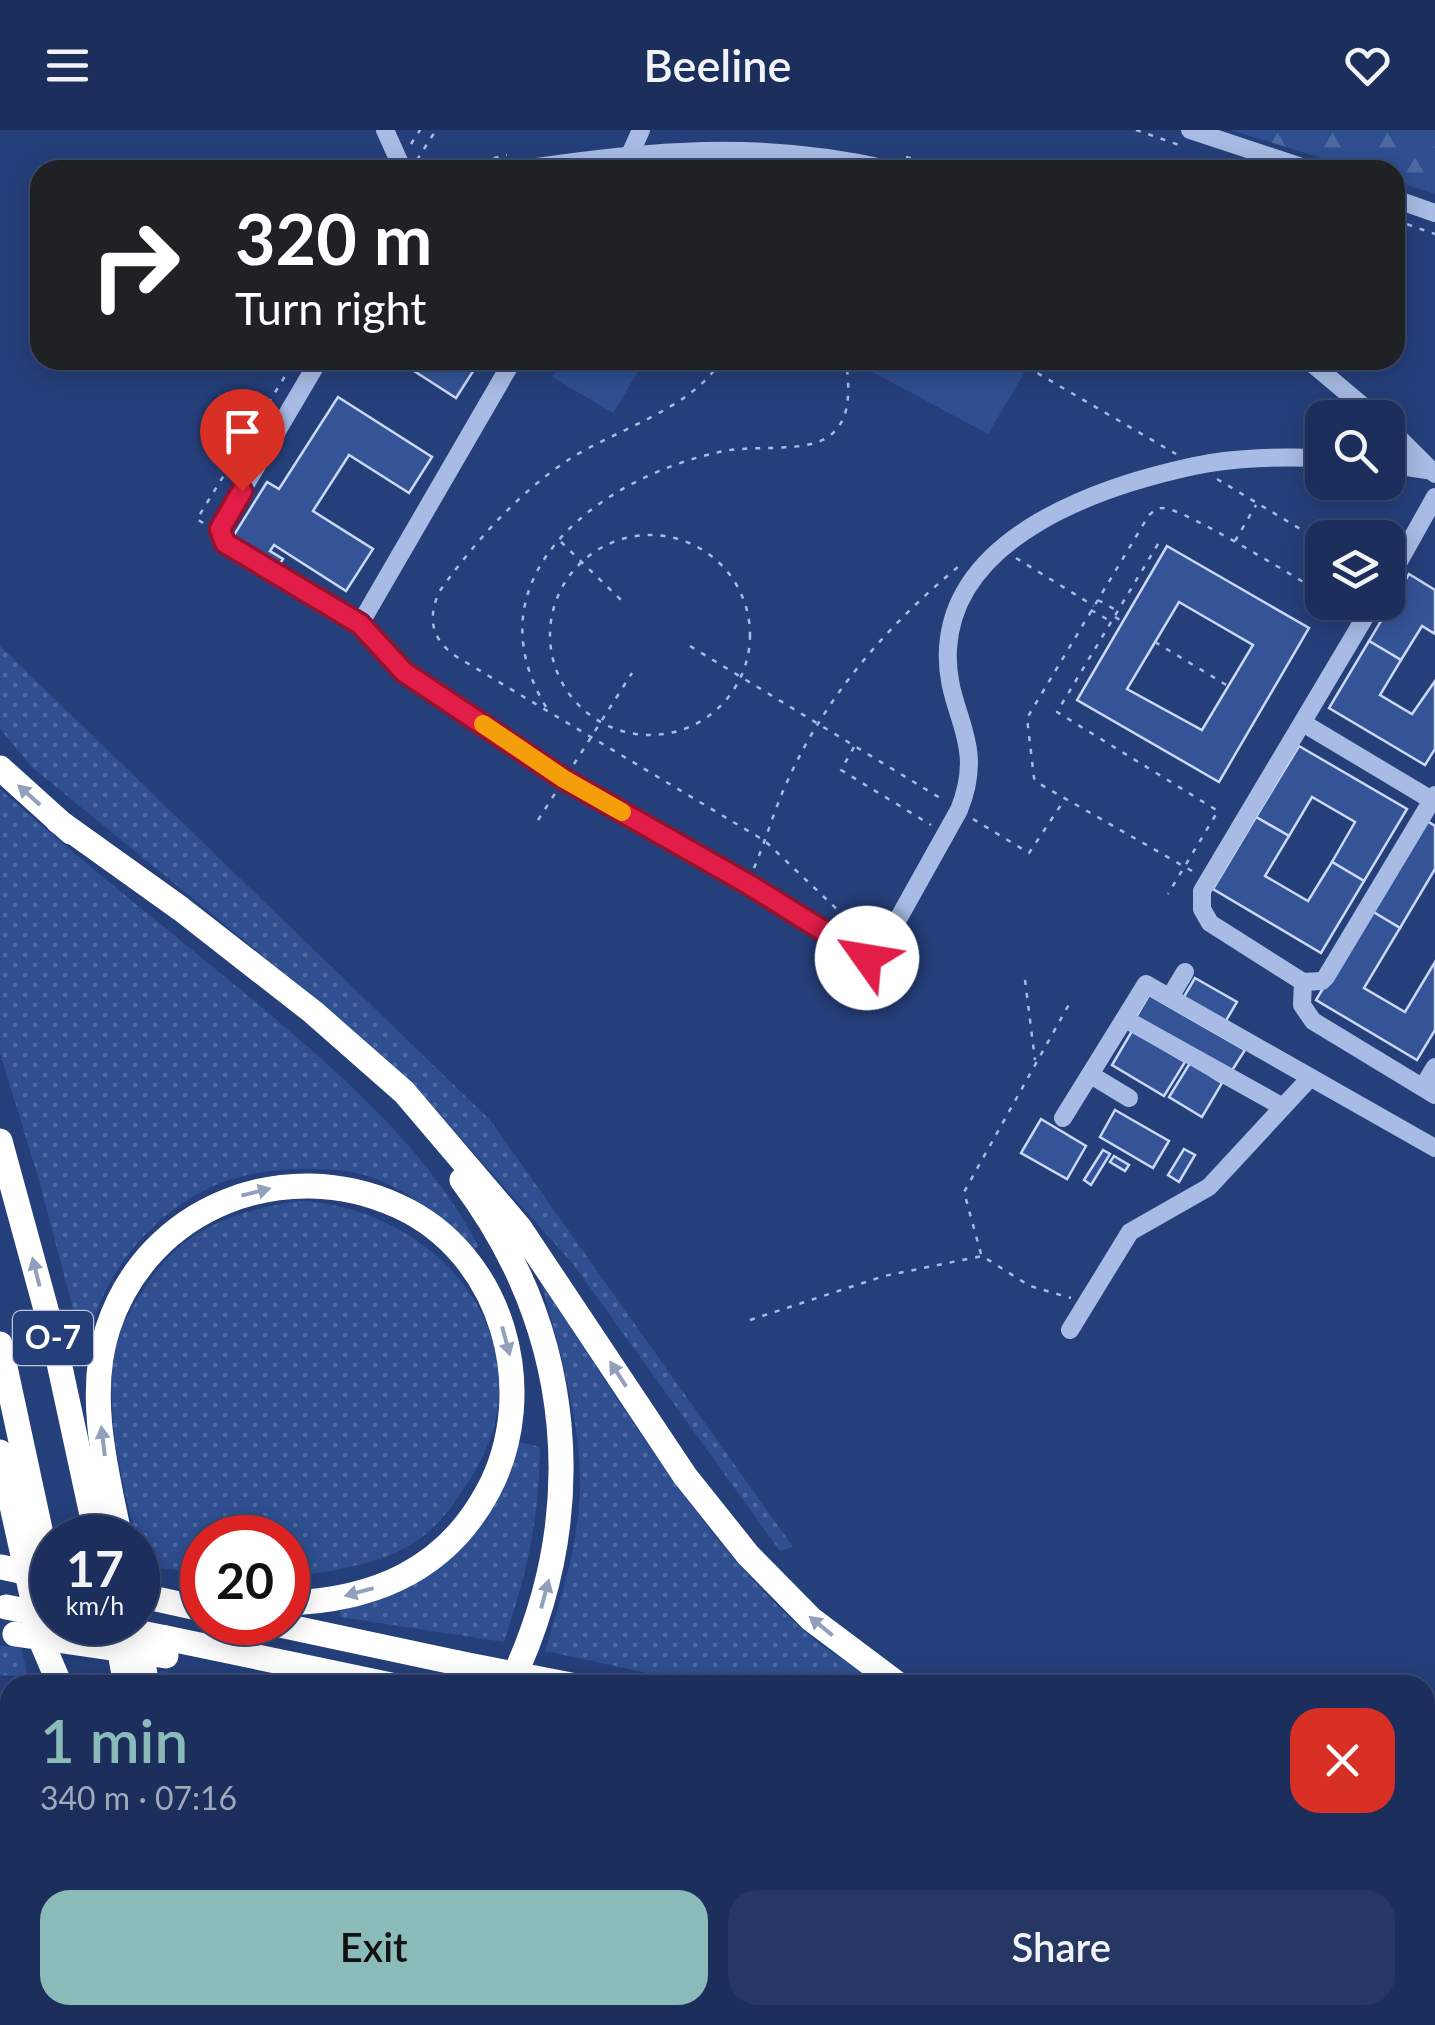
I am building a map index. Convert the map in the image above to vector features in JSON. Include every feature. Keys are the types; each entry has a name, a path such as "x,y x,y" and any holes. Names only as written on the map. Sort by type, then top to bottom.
{"highway":[{"path":"0,768 58,821 391,1098 466,1184 512,1260 539,1326 553,1376 563,1460 551,1574 540,1614 514,1675"},
{"path":"58,821 181,909 313,1012 404,1092 519,1227 686,1476 748,1555 811,1618 886,1675"},
{"name":"O-7","path":"0,1141 53,1335 92,1515"},
{"path":"116,1515 99,1396 108,1328 139,1268 163,1239 193,1216 256,1190 287,1185 348,1188 389,1202 437,1231 467,1262 493,1302 510,1350 513,1378 508,1444 482,1504 438,1555 392,1582 310,1602"},
{"name":"O-7","path":"0,1344 38,1515"},
{"path":"0,1452 43,1645 56,1675"},
{"path":"0,1567 30,1575"},
{"path":"5,1620 30,1618"},
{"path":"5,1620 166,1647"},
{"path":"310,1631 520,1675"},
{"path":"65,1645 71,1675"},
{"path":"118,1645 124,1675"},
{"path":"140,1645 145,1675"},
{"path":"160,1645 231,1665 305,1667 343,1675"}],"street":[{"path":"385,130 398,160"},
{"path":"628,160 641,130"},
{"path":"1190,130 1281,160"},
{"path":"635,160 680,149 767,149 849,160"},
{"path":"1405,202 1435,213"},
{"path":"312,370 222,523 220,535 225,543 360,624 404,672 564,779 748,884 867,958 875,957 946,834 968,786 968,741 950,678 950,636 960,601 975,575 1048,516 1113,490 1195,465 1305,458"},
{"path":"360,624 507,370"},
{"path":"1320,370 1356,400"},
{"path":"1405,444 1434,472"},
{"path":"1405,467 1434,472"},
{"path":"1405,551 1435,497"},
{"path":"1302,723 1434,799 1326,977 1304,982 1210,922 1201,900 1202,890 1363,620"},
{"path":"1170,997 1184,972"},
{"path":"1304,982 1302,1005 1313,1020 1429,1091 1435,1067"},
{"path":"1063,1118 1146,984 1435,1148"},
{"path":"1125,1019 1283,1107"},
{"path":"1091,1074 1129,1098"},
{"path":"1070,1330 1132,1230 1208,1187 1309,1079"}],"path":[{"path":"418,160 436,130"},
{"path":"1405,224 1435,234"},
{"path":"220,535 197,519 288,370"},
{"path":"715,370 688,394 548,474 490,529 439,592 432,620 434,635 442,646 765,840 864,934 875,957"},
{"path":"546,708 522,651 520,625 533,574 559,540 615,493 693,458 726,450 804,446 831,436 842,424 847,407 846,370"},
{"path":"1032,370 1305,532"},
{"path":"1234,542 1257,504"},
{"path":"1192,880 1196,873 1035,780 1026,719 1155,510 1164,508 1184,514 1305,583"},
{"path":"644,535 678,538 708,553 732,577 747,608 750,641 742,677 722,705 692,726 675,732 638,735 601,722 580,706 562,683 550,641 557,598 580,563 611,543 644,535"},
{"path":"559,540 620,600"},
{"path":"1158,544 1057,713 1218,811 1168,894"},
{"path":"748,884 786,784 819,724 880,638 962,563 982,552 1007,552 1092,608 1123,622"},
{"path":"1098,600 1118,611"},
{"path":"1156,642 1228,686"},
{"path":"690,646 1029,853 1064,800"},
{"path":"538,820 632,673"},
{"path":"854,746 841,770 946,834"},
{"path":"1025,980 1035,1062"},
{"path":"1072,998 964,1192 982,1256 1029,1285 1086,1303"},
{"path":"750,1320 884,1276 982,1256"}],"green space":[{"path":"1231,130 1435,130 1435,194 1405,184 1405,160 1328,160"},
{"path":"557,370 639,370 613,413 552,377"},
{"path":"869,370 1026,370 988,434"},
{"path":"0,646 490,1120 793,1547 780,1551 573,1264 407,1078 33,768 0,729"},
{"path":"0,789 355,1090 436,1179 479,1247 473,1249 415,1200 364,1175 315,1169 252,1174 199,1193 155,1225 120,1266 106,1289 89,1339 81,1339 0,1053"},
{"path":"300,1201 351,1209 397,1228 437,1256 469,1292 490,1333 499,1378 494,1427 472,1476 434,1527 388,1556 310,1574 310,1515 180,1515 180,1570 160,1568 160,1515 131,1515 112,1403 115,1348 121,1330 150,1280 180,1247 215,1224 255,1210"},
{"path":"542,1285 665,1470 733,1557 810,1636 870,1675 657,1675 545,1651 566,1580 579,1507 575,1423"},
{"path":"518,1442 540,1447 539,1474 530,1546 504,1642 340,1617 340,1611 396,1591"},
{"path":"0,1646 21,1647 28,1675 0,1675"}],"building":[{"path":"413,370 474,370 456,398"},
{"path":"338,397 432,457 409,493 349,455 313,511 373,549 346,591 274,545 270,551 283,559 275,572 229,543 267,482 279,489"},
{"path":"1167,546 1309,628 1219,782 1077,700","holes":["1179,602 1253,645 1202,730 1127,689"]},
{"path":"1409,574 1435,590 1435,634 1422,626 1401,660 1369,641 1382,620 1405,620 1405,581"},
{"path":"1369,641 1401,660 1380,695 1412,714 1435,681 1435,749 1425,765 1329,708"},
{"path":"1299,746 1407,809 1364,881 1332,862 1355,822 1312,797 1289,836 1256,817"},
{"path":"1256,817 1289,836 1265,876 1308,901 1332,862 1364,881 1321,953 1213,889"},
{"path":"1424,819 1435,826 1435,869 1400,928 1370,910"},
{"path":"1370,910 1400,928 1364,988 1405,1012 1435,962 1435,1030 1417,1060 1316,1000"},
{"path":"1195,978 1237,1002 1224,1024 1182,1000"},
{"path":"1149,995 1245,1050 1231,1072 1135,1019"},
{"path":"1132,1031 1185,1062 1164,1096 1112,1065"},
{"path":"1190,1063 1222,1083 1202,1117 1169,1097"},
{"path":"1115,1110 1169,1141 1153,1168 1100,1137"},
{"path":"1041,1119 1086,1146 1067,1179 1021,1153"},
{"path":"1184,1149 1195,1155 1179,1182 1168,1175"},
{"path":"1103,1150 1110,1154 1091,1185 1084,1180"},
{"path":"1114,1156 1129,1165 1125,1171 1110,1162"}],"slow traffic":[{"path":"483,724 564,779 622,812"}],"route":[{"path":"242,491 220,529 225,543 360,624 404,672 564,779 748,884 867,958"}]}
